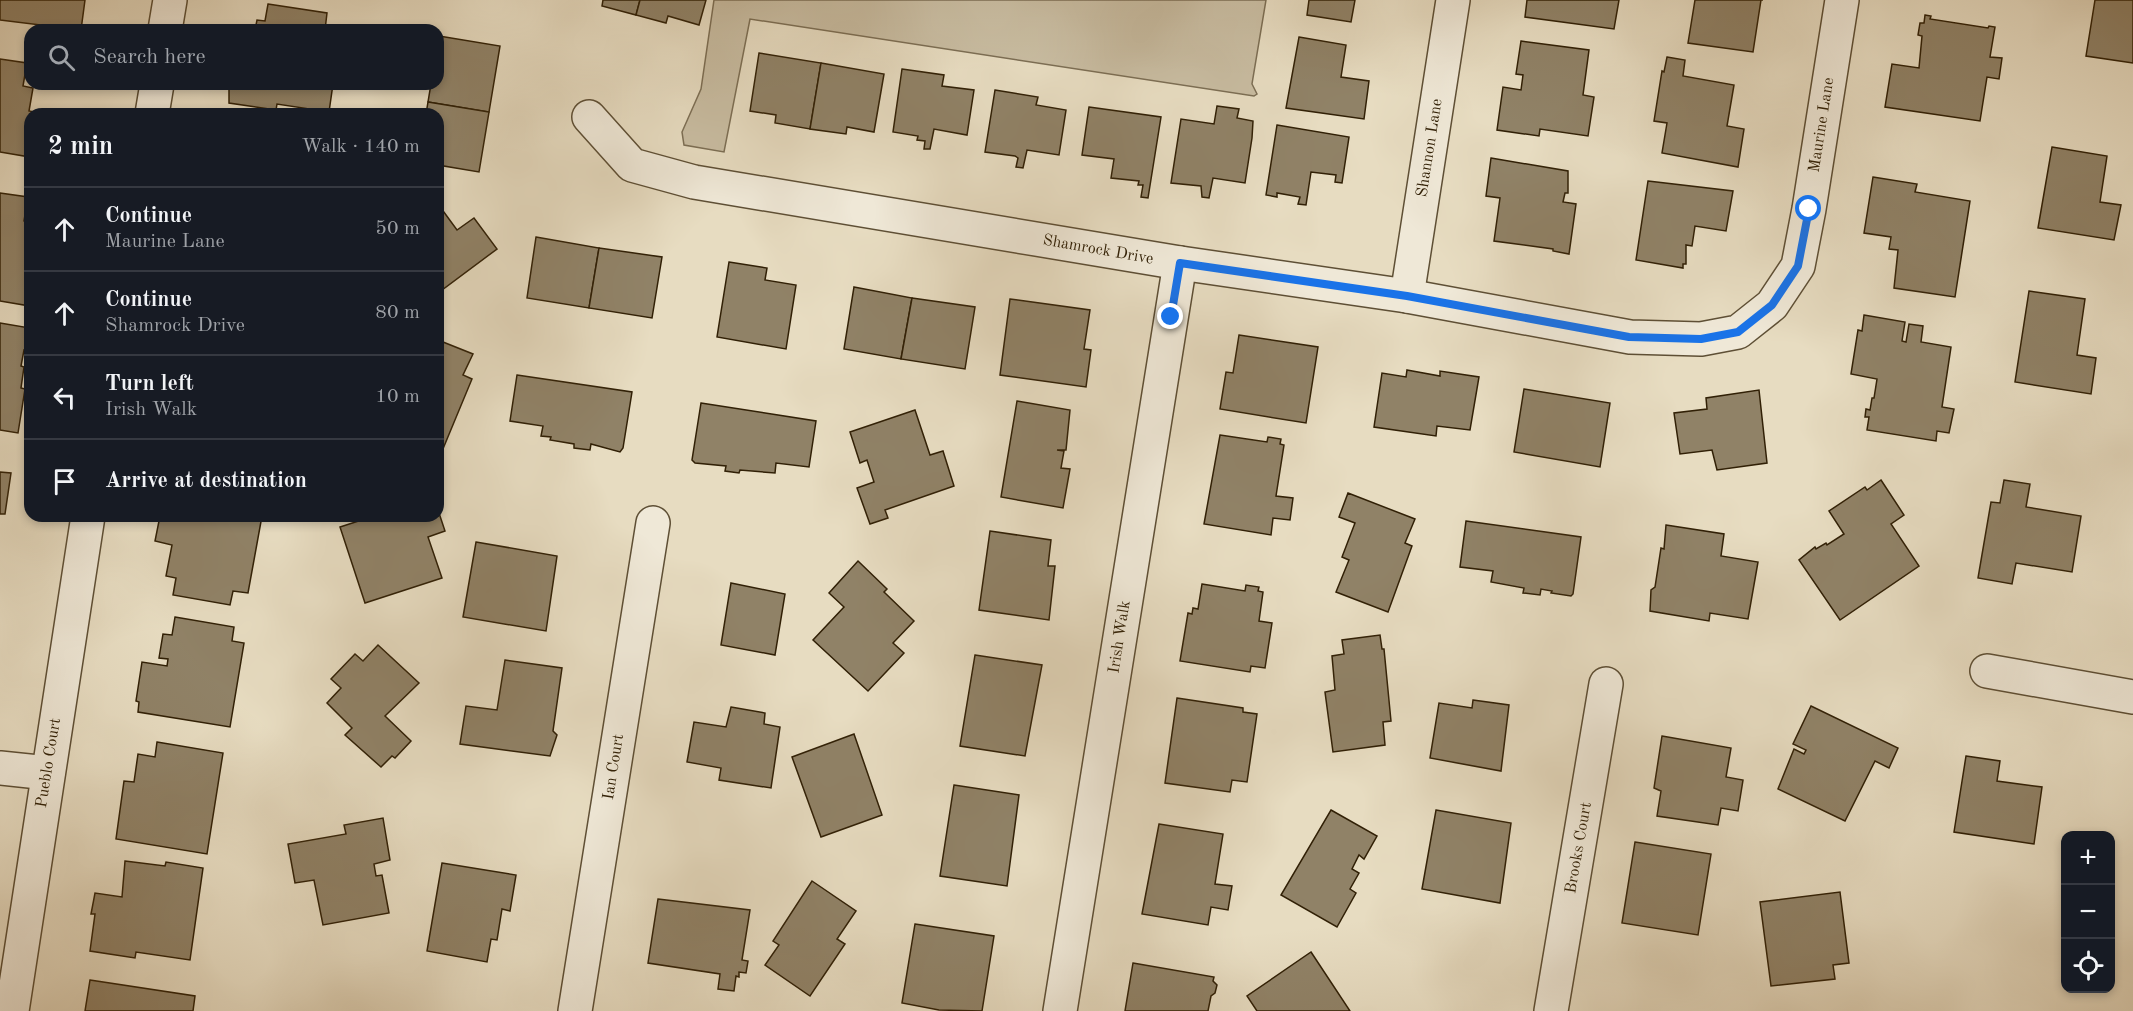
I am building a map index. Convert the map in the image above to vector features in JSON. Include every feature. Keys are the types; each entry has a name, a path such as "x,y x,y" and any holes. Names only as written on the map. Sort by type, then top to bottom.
{"street":[{"path":"166,24 170,0"},
{"name":"Shannon Lane","path":"1407,296 1453,0"},
{"name":"Maurine Lane","path":"1629,337 1701,339 1738,332 1772,305 1798,266 1842,0"},
{"path":"153,108 156,90"},
{"name":"Shamrock Drive","path":"589,117 632,165 694,182 1180,263 1407,296 1629,337"},
{"name":"Irish Walk","path":"1060,1011 1180,263"},
{"name":"Pueblo Court","path":"12,1011 87,522"},
{"name":"Ian Court","path":"575,1011 653,523"},
{"path":"1987,672 2133,697"},
{"name":"Brooks Court","path":"1551,1011 1606,684"},
{"path":"0,768 48,773"}],"shaded area":[{"path":"714,0 1266,0 1252,84 1257,94 1254,96 750,19 724,152 684,145 682,132 701,89"}],"building":[{"path":"0,0 85,0 82,24 32,24 0,20"},
{"path":"603,0 640,0 636,15 602,6"},
{"path":"640,0 706,0 699,25 668,16 666,23 636,15"},
{"path":"1309,0 1355,0 1351,22 1307,15"},
{"path":"1527,0 1619,0 1614,29 1525,17"},
{"path":"1695,0 1761,0 1753,52 1688,43"},
{"path":"2095,0 2133,0 2133,63 2086,56"},
{"path":"268,4 327,13 326,24 256,24 257,20 265,21"},
{"path":"1925,15 1931,16 1930,19 1988,28 1989,26 1995,27 1990,57 2002,58 1999,79 1987,77 1980,121 1885,107 1892,64 1919,68 1922,36 1918,35 1920,23 1924,23"},
{"path":"444,37 500,46 489,112 428,102 430,90 444,90"},
{"path":"1299,37 1346,45 1341,77 1369,81 1364,119 1286,108"},
{"path":"1521,41 1589,50 1583,95 1594,97 1588,136 1540,129 1539,136 1497,130 1503,87 1521,90 1523,75 1516,74"},
{"path":"759,53 821,63 810,129 775,123 776,115 750,111"},
{"path":"1667,57 1685,60 1683,76 1734,85 1727,126 1744,129 1738,167 1662,153 1667,123 1654,121 1662,71 1664,72"},
{"path":"0,59 24,63 24,90 33,90 30,108 24,108 24,156 0,152"},
{"path":"821,63 884,74 874,132 847,127 846,134 810,129"},
{"path":"902,69 944,75 942,86 974,90 967,135 934,129 930,149 924,149 925,141 917,140 918,136 893,132"},
{"path":"229,90 332,90 330,108 303,108 277,104 276,108 263,108 229,103"},
{"path":"995,90 1038,97 1036,105 1066,110 1059,155 1027,150 1023,168 1016,167 1018,158 1015,156 985,152"},
{"path":"428,102 489,112 479,172 444,166 444,108 427,108"},
{"path":"1217,106 1239,109 1237,118 1253,121 1252,138 1245,183 1213,178 1209,198 1202,197 1201,186 1171,183 1181,119 1214,124"},
{"path":"1089,107 1161,117 1148,198 1141,197 1143,185 1138,185 1139,181 1111,178 1114,159 1082,155"},
{"path":"1277,125 1349,137 1342,183 1335,182 1336,175 1311,172 1306,205 1298,204 1300,197 1277,193 1277,197 1266,195"},
{"path":"2052,147 2107,156 2100,202 2121,205 2114,240 2038,228"},
{"path":"1491,158 1568,171 1568,193 1565,193 1563,202 1576,204 1569,254 1553,251 1553,249 1494,241 1500,198 1486,196"},
{"path":"1873,177 1917,184 1915,192 1970,201 1955,297 1894,288 1898,250 1889,249 1891,237 1864,233"},
{"path":"1648,181 1733,191 1726,231 1695,226 1692,246 1686,245 1686,264 1683,264 1683,268 1636,260"},
{"path":"0,193 24,196 24,305 0,301"},
{"path":"444,212 457,230 474,218 497,249 444,289"},
{"path":"536,237 599,248 589,308 527,298"},
{"path":"599,248 662,257 652,318 589,308"},
{"path":"729,262 767,268 765,280 796,285 786,349 717,337"},
{"path":"854,287 912,298 901,359 844,349"},
{"path":"2029,291 2085,299 2077,355 2096,358 2091,394 2015,382"},
{"path":"912,298 975,307 965,369 901,359"},
{"path":"1010,299 1090,310 1084,349 1091,350 1086,387 1000,375"},
{"path":"1864,315 1905,322 1902,341 1906,342 1909,324 1923,326 1921,342 1951,347 1942,407 1954,409 1949,433 1937,431 1936,441 1867,430 1869,417 1865,417 1866,409 1870,410 1877,379 1851,374 1858,330 1862,331"},
{"path":"0,323 24,327 21,366 24,367 21,388 24,389 24,395 18,433 0,430"},
{"path":"1239,335 1318,347 1306,423 1220,409 1226,372 1233,373"},
{"path":"444,342 473,354 463,375 472,379 444,446"},
{"path":"1407,370 1440,376 1440,371 1479,377 1470,430 1437,426 1436,436 1374,427 1382,373 1406,377"},
{"path":"517,375 632,392 623,448 620,452 591,444 590,450 574,448 574,444 541,436 543,426 510,421"},
{"path":"1524,389 1610,403 1600,467 1514,452"},
{"path":"1759,390 1767,463 1717,470 1712,450 1680,454 1674,413 1707,409 1706,398"},
{"path":"1017,401 1070,410 1066,450 1057,450 1064,451 1061,468 1070,469 1063,508 1001,497"},
{"path":"701,403 816,421 809,467 776,463 775,473 740,470 739,473 725,471 726,466 695,463 692,460"},
{"path":"915,410 930,455 943,451 954,486 885,510 888,518 870,524 857,488 874,482 867,460 860,463 850,432"},
{"path":"1220,435 1267,442 1268,437 1281,439 1280,444 1284,445 1276,496 1293,498 1290,520 1273,518 1271,535 1204,524"},
{"path":"0,472 11,473 5,514 0,514"},
{"path":"1881,480 1904,515 1891,524 1919,566 1840,620 1799,560 1815,547 1816,549 1826,543 1827,545 1844,534 1829,511 1865,487 1867,490"},
{"path":"2004,480 2030,484 2026,507 2081,516 2072,572 2016,563 2012,584 1978,578 1991,502 2000,503"},
{"path":"1348,493 1415,519 1405,543 1412,546 1388,612 1336,592 1349,560 1342,557 1355,523 1339,517"},
{"path":"1466,521 1581,537 1573,594 1571,596 1551,593 1552,591 1541,589 1540,595 1523,593 1524,588 1491,582 1493,571 1460,567"},
{"path":"159,522 261,522 248,593 233,591 230,605 173,595 176,578 166,576 172,545 155,541"},
{"path":"355,522 442,522 445,531 428,537 442,578 365,603 340,527"},
{"path":"1666,525 1724,534 1721,556 1758,562 1748,619 1710,613 1709,621 1650,611 1651,590 1655,587 1661,548 1664,549"},
{"path":"990,531 1051,540 1048,566 1055,566 1049,620 979,610"},
{"path":"476,542 557,556 546,631 463,617"},
{"path":"858,561 887,589 884,592 914,621 893,643 904,653 868,691 813,640 844,607 829,593"},
{"path":"731,583 785,594 775,655 721,645"},
{"path":"1202,584 1245,591 1246,585 1259,587 1258,591 1263,592 1259,621 1272,623 1265,668 1251,666 1250,672 1180,661 1188,613 1192,614 1193,608 1198,609"},
{"path":"175,617 234,627 232,641 244,643 230,727 138,712 139,702 136,701 142,662 167,666 168,659 159,658 163,634 172,635"},
{"path":"1380,635 1382,649 1384,649 1391,721 1383,722 1385,745 1333,752 1325,692 1335,690 1332,656 1344,654 1342,640"},
{"path":"378,645 419,683 385,716 411,741 395,758 392,756 381,767 345,735 352,728 327,703 341,688 331,679 355,654 363,661"},
{"path":"975,655 1042,665 1025,756 960,746"},
{"path":"505,660 562,668 553,731 557,735 550,756 460,744 466,706 497,710"},
{"path":"1177,698 1243,708 1243,712 1257,714 1247,782 1232,780 1230,792 1165,783"},
{"path":"1473,700 1509,705 1501,771 1430,758 1439,703 1472,708"},
{"path":"1811,706 1898,748 1889,768 1875,761 1845,821 1778,789 1794,749 1804,754 1806,750 1793,744"},
{"path":"731,707 765,713 764,724 780,727 771,788 719,780 721,768 687,762 694,722 726,727"},
{"path":"854,734 882,815 821,837 792,757"},
{"path":"1662,736 1731,748 1726,777 1743,780 1738,811 1721,808 1718,825 1657,816 1661,791 1654,788"},
{"path":"157,742 223,753 207,854 116,839 124,781 134,782 138,754 155,757"},
{"path":"1966,756 2000,761 1997,781 2042,787 2034,844 1954,832"},
{"path":"954,785 1019,795 1007,886 940,876"},
{"path":"1331,810 1377,836 1364,859 1359,855 1352,869 1359,873 1350,889 1356,893 1337,927 1281,895"},
{"path":"1436,810 1511,823 1500,903 1422,889"},
{"path":"383,818 390,860 374,864 376,876 382,875 389,913 323,925 314,880 295,883 288,844 346,834 344,825"},
{"path":"1159,824 1223,834 1215,884 1232,886 1228,910 1211,907 1208,925 1142,914"},
{"path":"1635,842 1711,854 1698,935 1622,923"},
{"path":"125,861 165,866 166,862 203,868 190,960 136,952 135,958 90,951 95,914 91,914 95,893 122,897"},
{"path":"442,863 516,875 510,911 502,909 497,940 491,939 487,962 427,951"},
{"path":"812,881 856,911 837,939 845,944 810,996 765,965 779,945 773,941"},
{"path":"1840,892 1849,963 1833,965 1835,979 1771,986 1760,902"},
{"path":"658,899 750,910 742,960 748,961 746,973 739,972 739,977 736,976 734,991 718,989 720,974 648,963"},
{"path":"915,924 994,936 982,1011 939,1010 902,1003"},
{"path":"1311,952 1350,1011 1257,1011 1247,996"},
{"path":"1133,963 1214,977 1213,981 1217,985 1215,993 1211,996 1208,1011 1125,1011"},
{"path":"90,980 195,996 193,1011 85,1011"}],"route":[{"path":"1171,317 1180,263 1407,296 1629,337 1701,339 1738,332 1772,305 1798,266 1809,209"}]}
